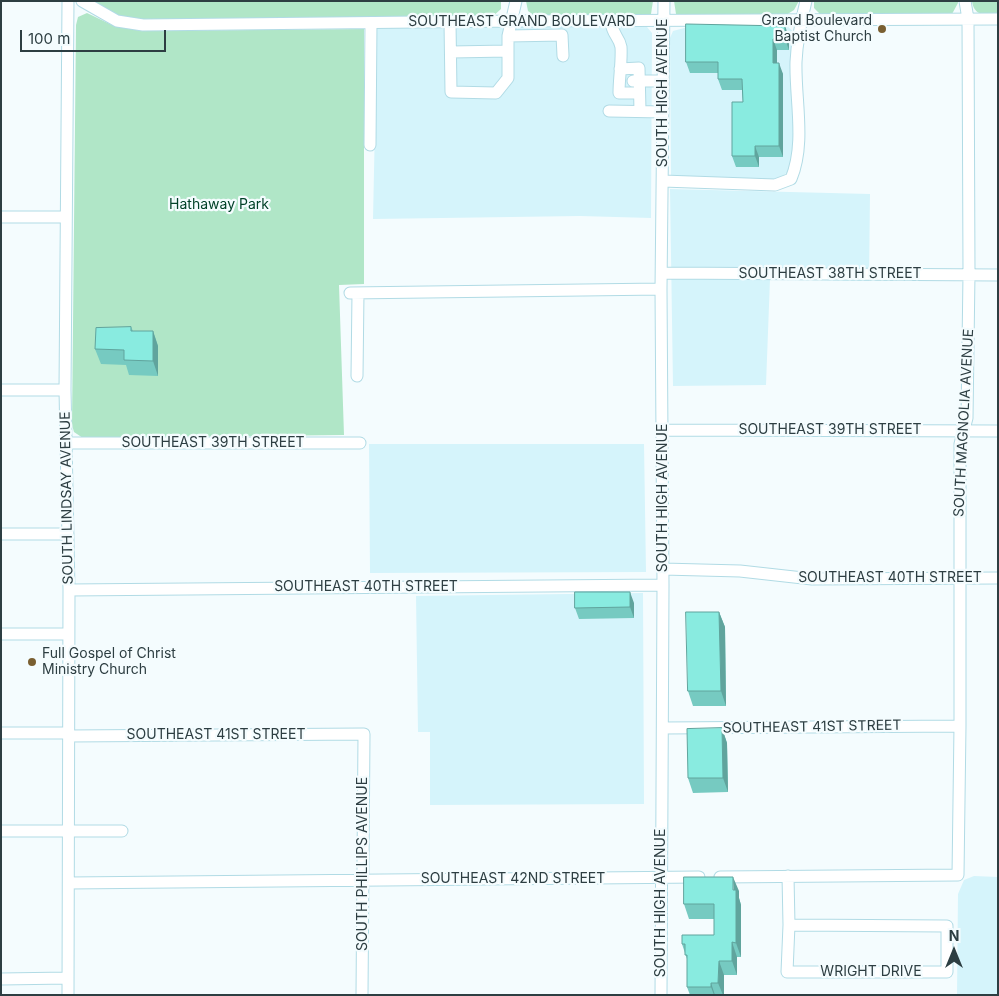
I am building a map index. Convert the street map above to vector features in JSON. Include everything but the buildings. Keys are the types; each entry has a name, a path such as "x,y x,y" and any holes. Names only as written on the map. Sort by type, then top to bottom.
{"street":[{"name":"SOUTH LINDSAY AVENUE","path":"68,1 65,390 69,590 68,995"},
{"name":"SOUTHEAST GRAND BOULEVARD","path":"82,1 117,20 143,25 512,20 998,19"},
{"path":"450,22 451,92 496,93 508,78 508,36 516,1"},
{"name":"SOUTH HIGH AVENUE","path":"661,995 663,430 661,289 664,1"},
{"path":"663,181 775,185 791,179 799,152 796,61 801,20 806,1"},
{"name":"SOUTH MAGNOLIA AVENUE","path":"958,875 960,444 967,418 969,274 968,19 964,11 965,1"},
{"path":"611,21 612,32 619,40 621,48 620,69 631,84 640,111"},
{"path":"370,144 371,23"},
{"path":"508,36 562,35 563,56"},
{"path":"451,52 508,52"},
{"path":"620,69 639,68 631,84"},
{"path":"631,84 663,81"},
{"path":"609,110 663,112"},
{"path":"1,218 66,217"},
{"name":"SOUTHEAST 38TH STREET","path":"662,273 998,274"},
{"path":"357,376 354,293 661,289"},
{"path":"1,390 65,390"},
{"name":"SOUTHEAST 39TH STREET","path":"663,430 998,431"},
{"name":"SOUTHEAST 39TH STREET","path":"66,443 360,443"},
{"path":"1,534 68,534"},
{"name":"SOUTHEAST 40TH STREET","path":"663,569 740,571 812,579 998,578"},
{"name":"SOUTHEAST 40TH STREET","path":"69,590 663,585"},
{"path":"1,634 68,634"},
{"name":"SOUTHEAST 41ST STREET","path":"663,728 960,726"},
{"name":"SOUTHEAST 41ST STREET","path":"1,733 68,735 364,734"},
{"name":"SOUTH PHILLIPS AVENUE","path":"362,995 364,734"},
{"path":"1,831 122,831"},
{"name":"SOUTHEAST 42ND STREET","path":"69,883 958,875"},
{"name":"WRIGHT DRIVE","path":"788,876 789,925 787,972 947,972 947,926 789,925"},
{"path":"1,979 68,978"}],"shaded area":[{"path":"787,26 794,32 794,152 791,169 782,177 773,179 671,177 670,38 673,31 688,27"},
{"path":"647,27 652,33 651,218 580,216 373,219 377,28"},
{"path":"670,189 870,194 869,281 770,279 766,385 673,386"},
{"path":"369,444 644,444 646,572 370,573"},
{"path":"643,593 644,804 430,805 430,732 418,732 416,596"},
{"path":"974,876 998,877 998,995 957,995 958,894 964,880"}],"green space":[{"path":"90,1 501,1 501,9 492,17 144,20 116,15"},
{"path":"526,1 653,1 651,14 646,16 536,17 528,11"},
{"path":"674,1 799,1 794,10 786,15 686,16 676,14"},
{"path":"814,1 958,1 958,3 952,14 821,15 814,8"},
{"path":"972,1 998,1 998,17 981,14 975,10"},
{"name":"Hathaway Park","path":"87,13 112,25 141,31 364,29 364,284 339,285 344,435 83,438 74,432 72,425 76,25 78,17"}],"place":[{"name":"Grand Boulevard Baptist Church","path":"882,29"},
{"name":"Full Gospel of Christ Ministry Church","path":"32,662"}]}
